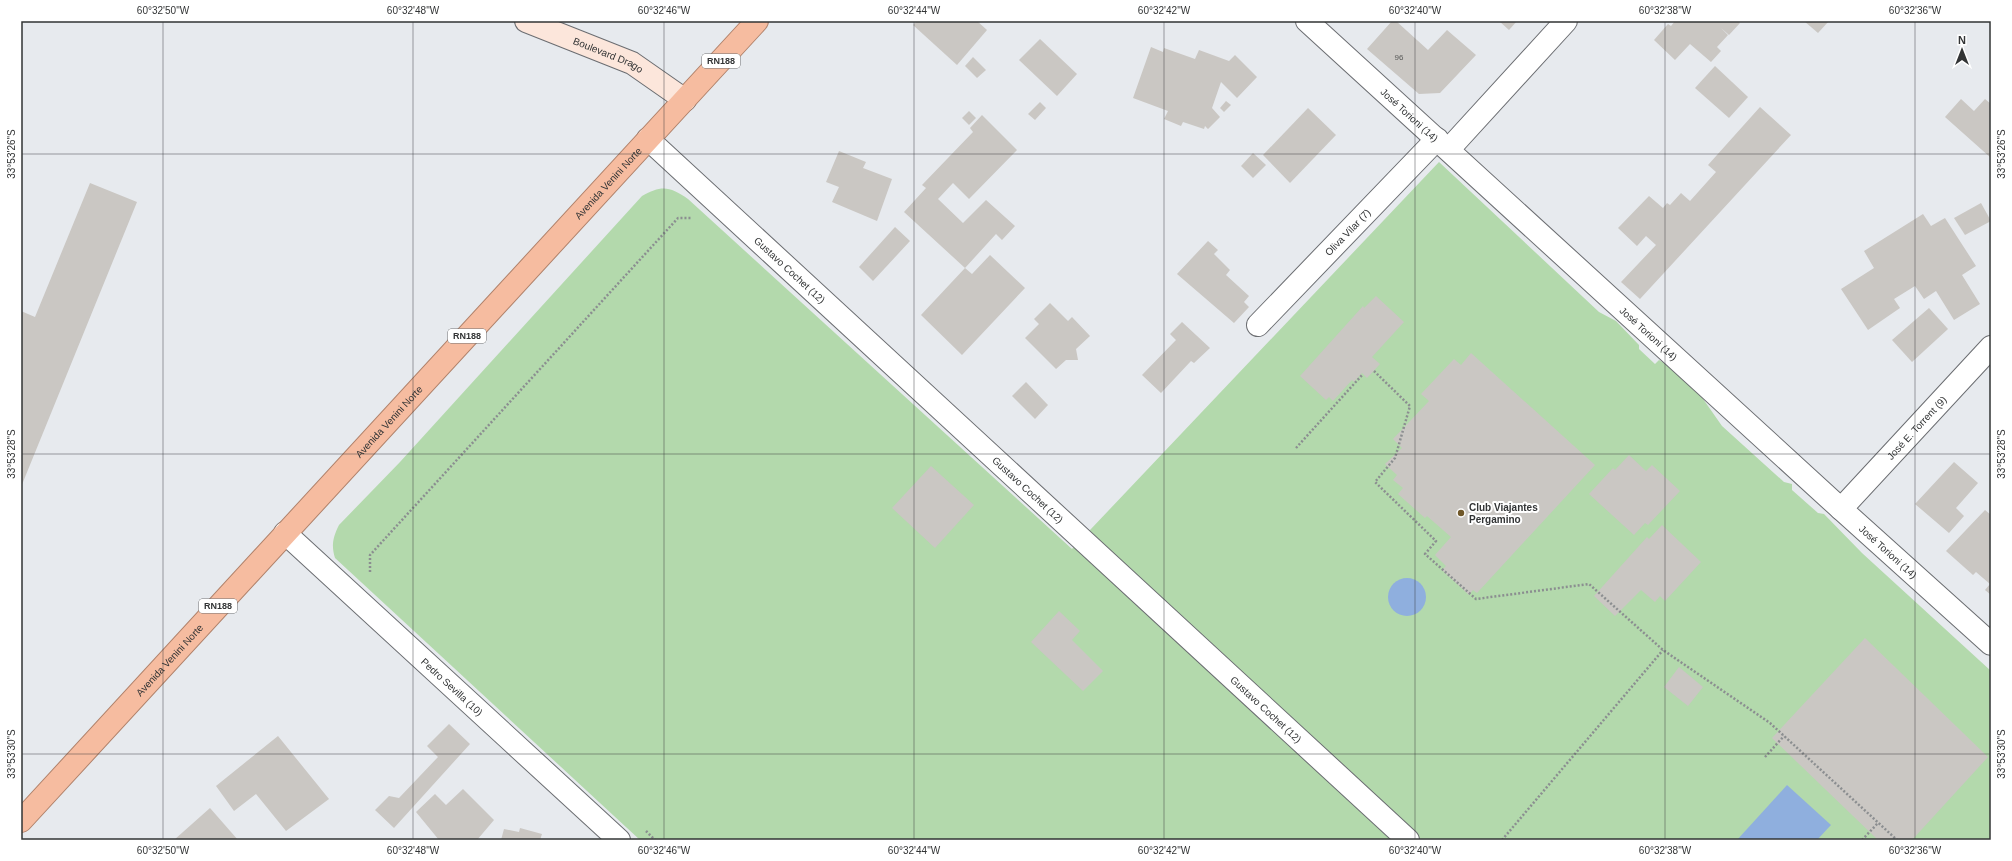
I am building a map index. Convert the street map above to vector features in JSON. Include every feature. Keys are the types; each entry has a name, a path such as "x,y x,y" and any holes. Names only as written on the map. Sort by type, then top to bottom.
{"highway":[{"name":"Avenida Venini Norte","path":"21,821 757,21"}],"main road":[{"name":"Boulevard Drago","path":"526,21 632,63 684,100"}],"street":[{"name":"José Torioni (14)","path":"1307,21 1991,644"},
{"name":"Oliva Vilar (7)","path":"1258,325 1566,21"},
{"name":"Gustavo Cochet (12)","path":"648,139 712,200 1100,554 1408,840"},
{"name":"José E. Torrent (9)","path":"1841,509 1991,347"},
{"name":"Pedro Sevilla (10)","path":"285,533 619,840"}],"path":[{"path":"353,596 370,578 370,555 678,218 697,219 712,200"},
{"path":"1374,371 1410,406 1395,458 1375,482 1436,541 1425,554 1476,599 1589,584 1662,650 1770,723 1897,840"},
{"path":"1296,448 1363,374"},
{"path":"1502,840 1662,650"},
{"path":"1765,757 1784,736"},
{"path":"1862,840 1878,822"}],"green space":[{"name":"Club Viajantes Pergamino","path":"1439,162 1599,312 1616,321 1639,345 1639,349 1655,364 1659,360 1687,376 1722,426 1784,482 1792,484 1792,490 1818,513 1824,514 1862,553 1991,671 1991,840 640,840 335,558 333,541 339,525 400,462 642,196 649,192 665,188 671,189 688,199 1072,549"}],"water":[{"path":"1403,578 1411,578 1421,583 1425,590 1425,604 1421,611 1411,616 1403,616 1393,611 1391,608 1388,601 1388,593 1393,583 1396,581"},
{"path":"1787,785 1831,825 1817,840 1737,840"}],"building":[{"path":"917,21 977,21 987,30 957,65 913,25"},
{"path":"1392,21 1396,21 1428,50 1447,30 1476,55 1440,93 1419,94 1367,49"},
{"path":"1499,21 1517,21 1509,30"},
{"path":"1675,21 1738,21 1740,23 1729,35 1721,28 1728,35 1717,47 1721,51 1711,62 1690,44 1675,60 1654,40 1668,24 1671,26"},
{"path":"1804,21 1829,21 1818,33"},
{"path":"1040,39 1077,74 1057,96 1019,60"},
{"path":"1151,47 1163,52 1164,48 1195,59 1199,50 1229,61 1235,55 1257,77 1237,98 1221,82 1212,108 1220,117 1208,129 1205,126 1204,129 1183,122 1181,126 1164,119 1168,111 1133,98"},
{"path":"973,57 986,70 977,78 965,66"},
{"path":"1715,66 1748,97 1729,118 1695,88"},
{"path":"1961,99 1974,111 1985,99 1991,104 1991,158 1945,117"},
{"path":"1226,101 1231,105 1224,112 1220,108"},
{"path":"1040,102 1046,108 1035,120 1028,114"},
{"path":"1760,107 1791,135 1640,299 1621,282 1656,245 1646,236 1637,246 1618,228 1649,196 1663,208 1667,203 1670,205 1681,193 1690,201 1716,172 1708,165"},
{"path":"1308,108 1336,135 1290,183 1263,155"},
{"path":"969,111 976,118 969,125 962,118"},
{"path":"982,115 1017,150 969,199 953,183 938,199 963,223 986,200 1015,226 1002,240 996,234 965,268 904,212 926,188 922,185 973,132 970,128"},
{"path":"839,151 866,162 863,168 892,179 877,221 832,202 839,187 826,182"},
{"path":"1253,153 1266,165 1253,178 1241,166"},
{"path":"90,183 137,202 21,487 21,311 35,317"},
{"path":"1981,203 1991,221 1965,235 1954,218"},
{"path":"1923,214 1931,226 1945,218 1976,266 1962,275 1980,304 1954,320 1936,291 1924,299 1915,286 1894,299 1900,308 1868,330 1841,289 1874,268 1864,251"},
{"path":"895,227 910,241 873,281 859,267"},
{"path":"1208,241 1218,250 1214,254 1230,270 1226,275 1249,296 1244,302 1249,307 1234,323 1177,274"},
{"path":"990,255 1025,288 962,355 921,315 965,268 972,274"},
{"path":"1376,296 1404,322 1372,357 1380,364 1367,378 1362,373 1354,382 1352,380 1333,401 1329,397 1326,400 1300,376 1363,306 1364,308"},
{"path":"1050,303 1068,321 1072,317 1090,336 1076,349 1078,360 1066,360 1056,369 1025,338 1039,324 1034,319"},
{"path":"1929,308 1948,329 1912,362 1892,340"},
{"path":"1182,322 1210,348 1194,363 1191,361 1161,393 1142,375 1176,340 1170,334"},
{"path":"1471,353 1595,465 1477,593 1473,590 1469,595 1442,570 1446,566 1435,555 1451,537 1427,516 1425,518 1398,494 1403,488 1393,480 1397,475 1385,464 1402,448 1393,439 1429,401 1421,394 1454,359 1461,365"},
{"path":"1026,382 1048,405 1035,419 1012,396"},
{"path":"1629,455 1646,471 1652,465 1680,491 1648,525 1645,523 1634,535 1589,494 1613,468 1615,470"},
{"path":"1954,462 1978,483 1956,508 1964,516 1949,533 1915,504"},
{"path":"931,466 974,505 935,548 892,508"},
{"path":"1985,510 1991,515 1991,595 1985,590 1990,584 1976,572 1973,575 1946,551"},
{"path":"1662,525 1701,562 1665,601 1660,596 1655,602 1641,590 1615,616 1594,596 1647,537 1649,539"},
{"path":"1059,611 1080,631 1072,640 1103,671 1083,691 1031,642"},
{"path":"1865,638 1988,757 1912,840 1878,840 1772,738"},
{"path":"1679,667 1703,687 1688,706 1664,687"},
{"path":"449,724 470,744 394,828 375,810 389,796 399,798 438,757 427,746"},
{"path":"278,736 329,799 286,831 256,794 234,811 216,786"},
{"path":"463,789 494,820 477,840 439,840 416,812 435,794 446,805"},
{"path":"210,808 238,840 174,840"},
{"path":"520,828 542,834 540,840 501,840 504,829 519,832"}],"place":[{"name":"Club Viajantes Pergamino","path":"1461,513"}]}
